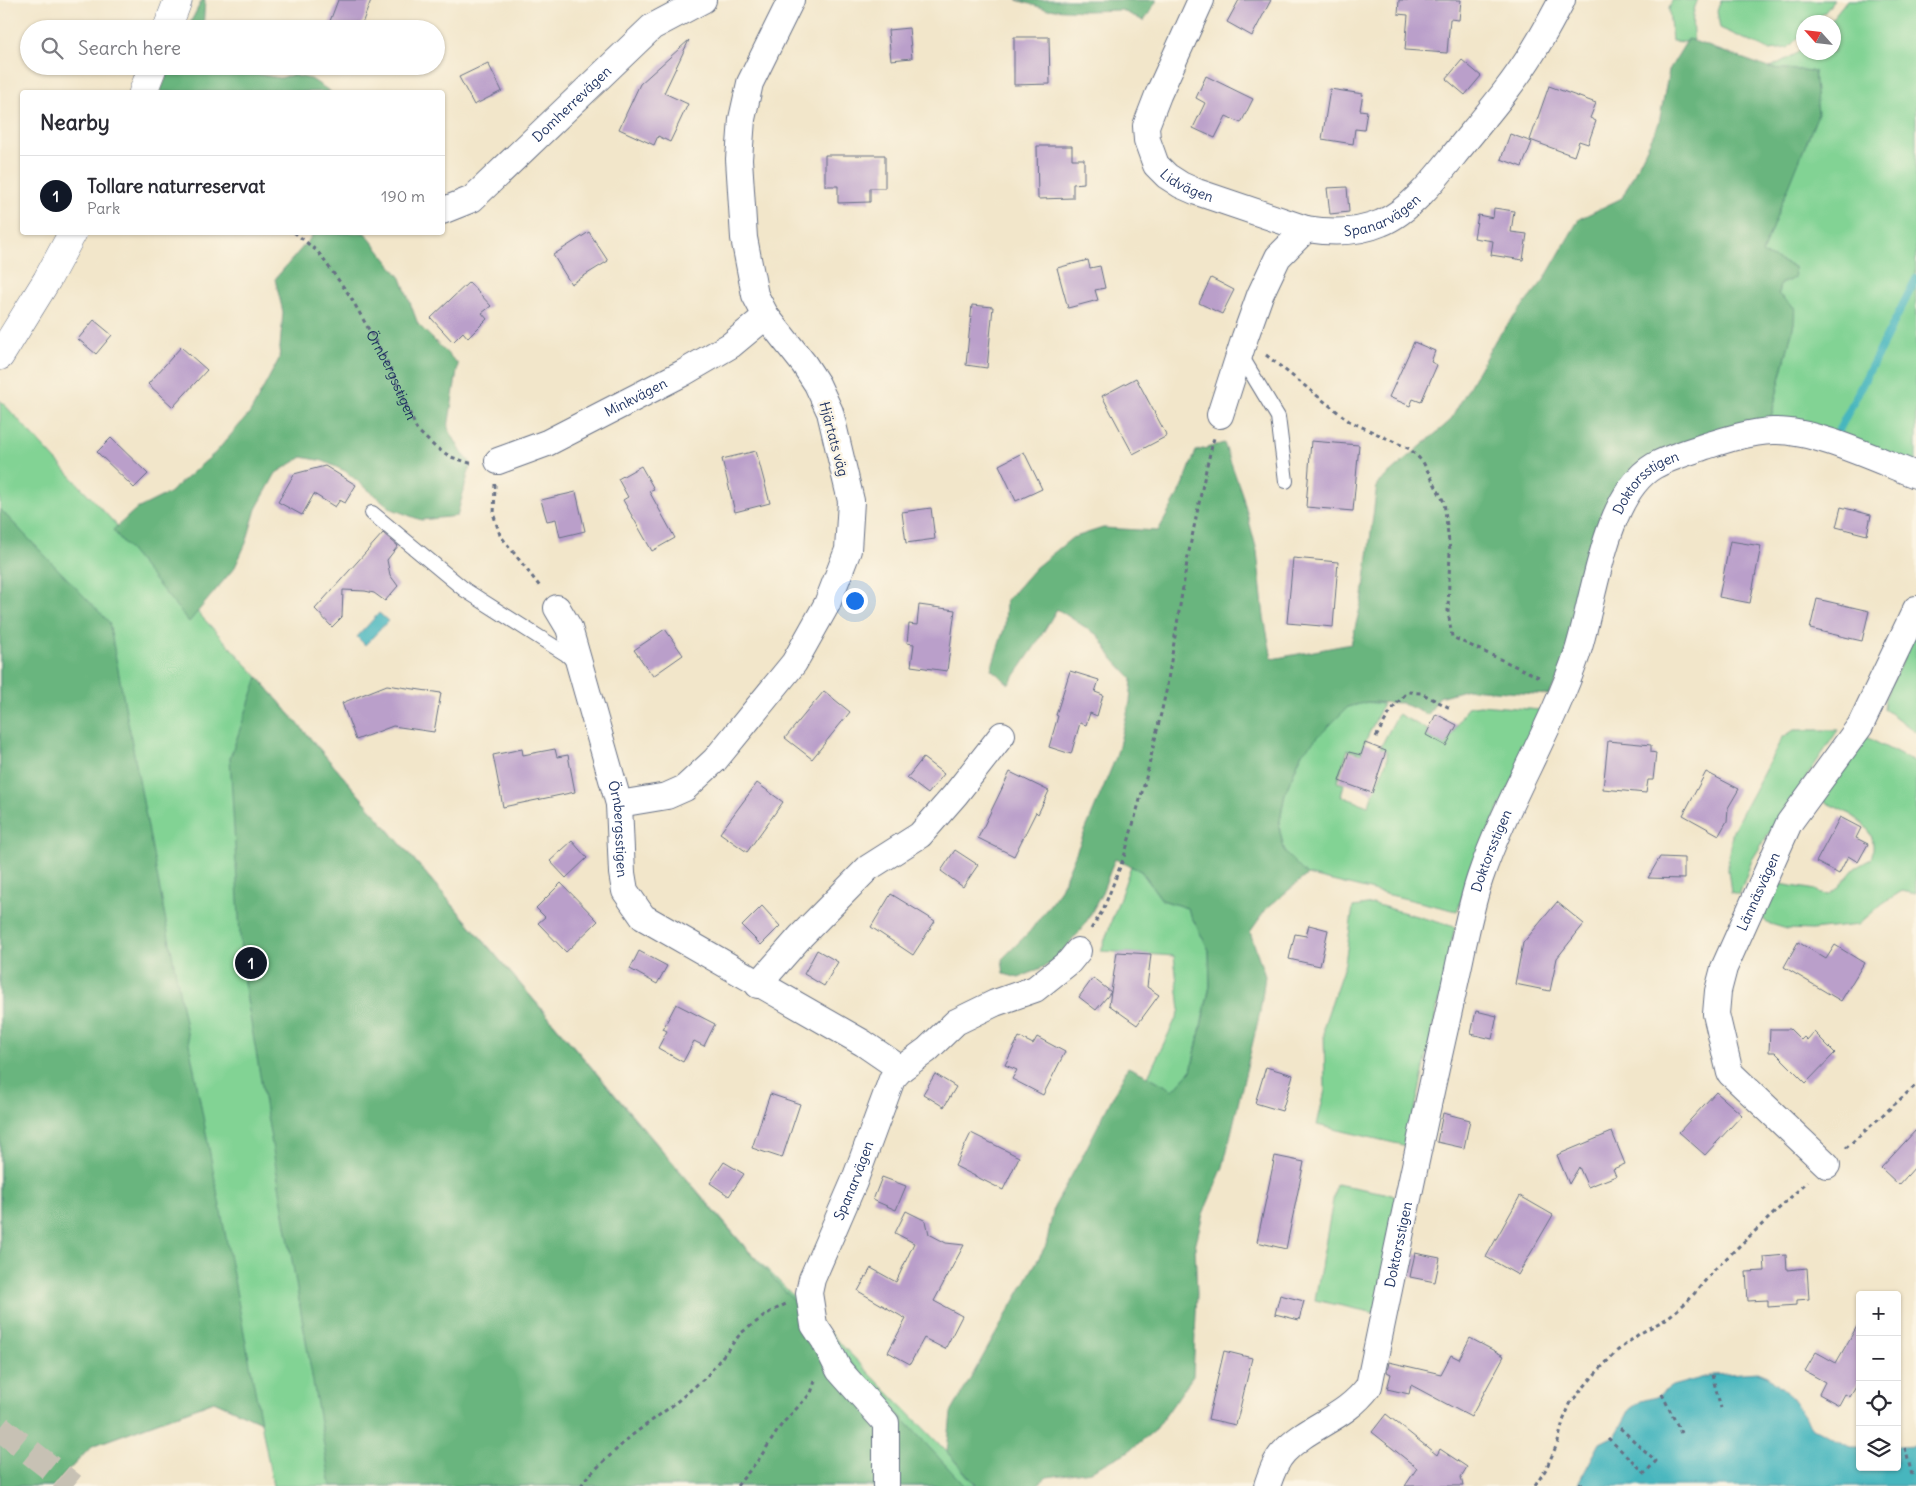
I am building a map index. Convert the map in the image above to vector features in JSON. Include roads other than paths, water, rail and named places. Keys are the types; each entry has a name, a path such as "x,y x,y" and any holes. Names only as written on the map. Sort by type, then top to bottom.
{"street":[{"path":"170,20 178,0"},
{"name":"Domherrevägen","path":"445,210 472,200 652,27 704,0"},
{"name":"Hjärtats väg","path":"618,804 666,796 684,788 715,760 794,663 827,604 848,550 851,501 830,412 817,384 804,364 766,316 755,294 744,238 739,151 742,119 750,83 791,0"},
{"name":"Lidvägen","path":"1201,0 1146,126 1147,140 1156,165 1167,176 1197,192 1306,229"},
{"name":"Spanarvägen","path":"1306,229 1328,232 1359,230 1374,226 1396,216 1418,197 1440,174 1501,98 1534,50 1562,0"},
{"path":"144,90 150,75"},
{"path":"1220,415 1260,295 1278,257 1306,229"},
{"path":"0,356 48,280 71,235"},
{"name":"Minkvägen","path":"498,461 547,443 683,373 731,345 766,316"},
{"name":"Doktorsstigen","path":"1267,1486 1272,1471 1284,1452 1359,1400 1369,1386 1416,1157 1479,879 1499,830 1565,689 1578,650 1610,531 1620,507 1630,490 1652,466 1736,436 1777,430 1808,435 1828,441 1916,475"},
{"name":"Örnbergsstigen","path":"557,608 569,628 618,804 622,873 625,891 634,906 643,917 758,985 863,1043 901,1070"},
{"name":"Lännäsvägen","path":"1827,1165 1730,1073 1716,1014 1718,991 1724,968 1789,823 1860,726 1916,609"},
{"path":"758,985 801,936 868,868 920,835 954,796 1002,735"},
{"name":"Spanarvägen","path":"886,1486 886,1423 839,1370 814,1325 809,1293 812,1279 854,1182 892,1080 901,1070 928,1050 956,1022 995,1003 1035,989 1070,962 1078,951"}],"lane":[{"path":"1242,345 1278,417 1286,481"},
{"path":"372,513 465,590 566,654 580,667"}],"water":[{"path":"379,613 388,621 365,645 357,637"},
{"path":"1758,1372 1768,1376 1786,1391 1813,1428 1850,1447 1856,1447 1856,1471 1901,1471 1901,1447 1916,1446 1916,1486 1577,1486 1600,1443 1616,1435 1630,1409 1641,1401 1656,1397 1672,1386 1712,1375"}],"waterway":[{"path":"1839,430 1916,279"}],"tunnel":[{"path":"0,1428 73,1486"}],"place":[{"name":"Tollare naturreservat","path":"251,963"}]}
